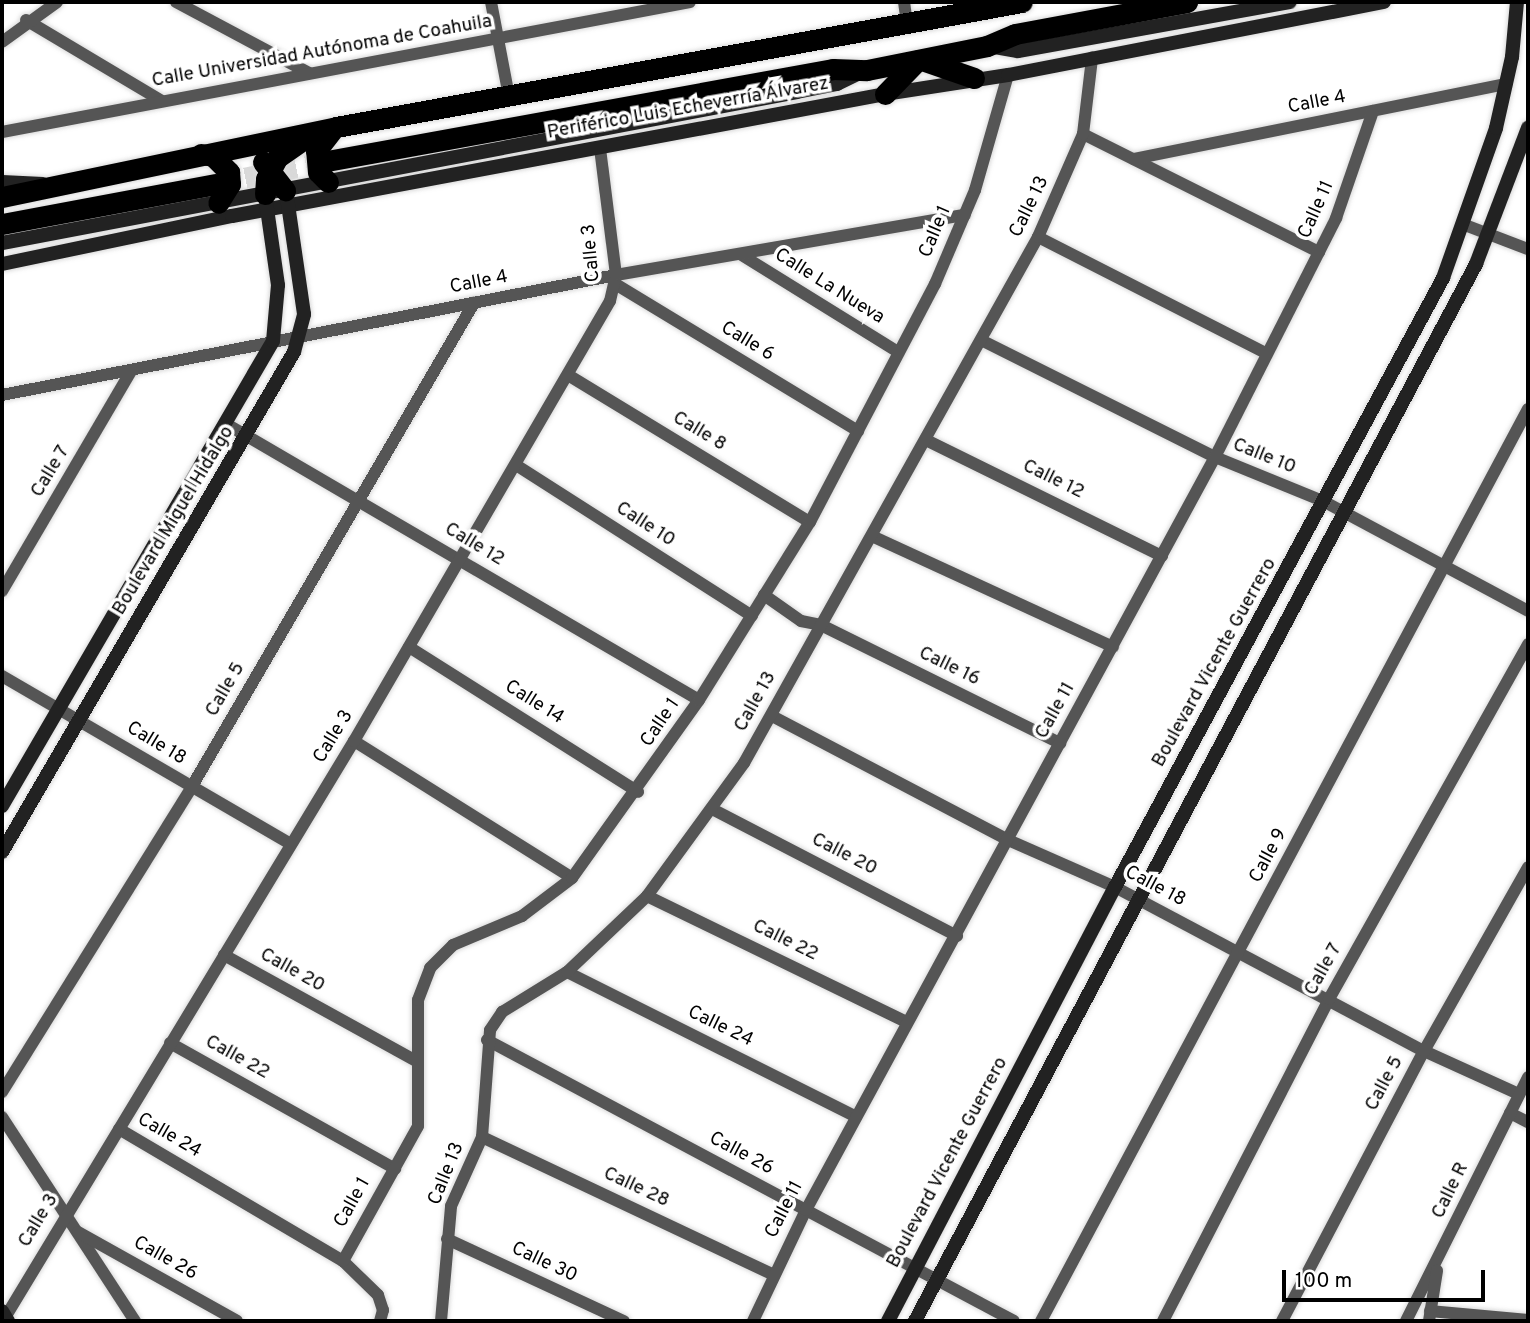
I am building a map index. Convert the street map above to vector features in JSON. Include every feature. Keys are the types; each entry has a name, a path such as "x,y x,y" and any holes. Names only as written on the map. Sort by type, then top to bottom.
{"highway":[{"path":"2,197 230,147 509,96 906,12 1022,2"},
{"name":"Periférico Luis Echeverría Álvarez","path":"328,172 833,69 867,70 919,60 987,46 1014,34 1187,2"},
{"path":"885,94 919,60 974,78"},
{"path":"328,128 316,152 318,172 328,172"},
{"path":"270,167 286,151 328,128"},
{"path":"230,147 270,167"},
{"path":"2,224 216,194 226,195 229,172 213,156 201,155"},
{"path":"270,167 277,200"}],"street":[{"path":"2,42 26,20 57,2"},
{"path":"176,2 309,73"},
{"path":"491,2 509,96"},
{"name":"Calle Universidad Autónoma de Coahuila","path":"2,132 690,2"},
{"name":"Periférico Luis Echeverría Álvarez","path":"987,46 1018,51 1290,2"},
{"name":"Periférico Luis Echeverría Álvarez","path":"2,264 277,200 600,148 974,78 1008,75 1384,2"},
{"name":"Boulevard Vicente Guerrero","path":"888,1321 1115,887 1405,354 1465,225 1507,85 1517,2"},
{"path":"26,20 162,101"},
{"name":"Calle 13","path":"441,1321 452,1206 482,1136 487,1040 502,1012 567,972 647,896 712,809 772,716 983,341 1038,237 1083,134 1092,58"},
{"name":"Calle 1","path":"343,1261 413,1139 420,1114 416,1061 423,982 441,955 453,945 548,901 572,878 638,792 699,700 810,522 898,352 965,215 998,119 1008,75"},
{"name":"Calle 4","path":"1134,159 1507,85"},
{"name":"Calle 11","path":"753,1321 806,1210 856,1116 957,936 1215,457 1350,185 1373,111"},
{"path":"915,1321 1344,514 1489,233 1528,128"},
{"path":"1083,134 1319,252"},
{"name":"Calle 3","path":"5,1318 64,1216 354,741 568,375 616,280 600,148"},
{"name":"Periférico Luis Echeverría Álvarez","path":"2,243 216,194 277,200 328,172"},
{"path":"2,182 55,186"},
{"name":"Boulevard Miguel Hidalgo","path":"2,852 248,436 300,337 302,288 277,200"},
{"name":"Boulevard Miguel Hidalgo","path":"2,806 228,425 273,341 278,285 277,200"},
{"name":"Calle 4","path":"2,395 474,303 616,280 740,254 965,215"},
{"path":"1465,225 1528,248"},
{"path":"1038,237 1266,353"},
{"name":"Calle La Nueva","path":"740,254 898,352"},
{"name":"Calle 6","path":"616,280 858,431"},
{"name":"Calle 5","path":"2,1092 191,788 474,303"},
{"name":"Calle 10","path":"983,341 1215,457 1325,502 1445,569 1528,611"},
{"name":"Calle 7","path":"2,591 131,371"},
{"name":"Calle 8","path":"568,375 810,522"},
{"name":"Calle 9","path":"1041,1321 1445,569 1528,409"},
{"name":"Calle 12","path":"228,425 360,499 699,700"},
{"name":"Calle 12","path":"926,440 1163,556"},
{"name":"Calle 10","path":"516,466 752,616"},
{"path":"874,537 1113,647"},
{"name":"Calle 16","path":"764,595 801,621 821,625 1060,743"},
{"name":"Calle 7","path":"1163,1321 1329,999 1528,643"},
{"name":"Calle 14","path":"409,648 638,792"},
{"name":"Calle 18","path":"2,676 291,844"},
{"name":"Calle 18","path":"772,716 1008,840 1115,887 1424,1051 1519,1094"},
{"path":"354,741 572,878"},
{"name":"Calle 20","path":"712,809 957,936"},
{"name":"Calle 5","path":"1282,1321 1424,1051 1528,867"},
{"name":"Calle 22","path":"647,896 907,1022"},
{"name":"Calle 20","path":"224,955 416,1061"},
{"name":"Calle 24","path":"567,972 856,1116"},
{"name":"Calle 26","path":"487,1040 1014,1321"},
{"name":"Calle 22","path":"170,1043 395,1169"},
{"name":"Calle R","path":"1406,1321 1439,1261 1528,1077"},
{"path":"1510,1113 1528,1122"},
{"path":"2,1117 64,1216 135,1321"},
{"name":"Calle 24","path":"119,1129 343,1261"},
{"name":"Calle 28","path":"482,1136 774,1275"},
{"name":"Calle 26","path":"75,1230 237,1321"},
{"name":"Calle 30","path":"447,1239 624,1321"},
{"path":"343,1261 378,1295 383,1310 380,1321"},
{"path":"1439,1261 1430,1316 1528,1320"}],"tunnel":[{"path":"215,184 327,161"}]}
